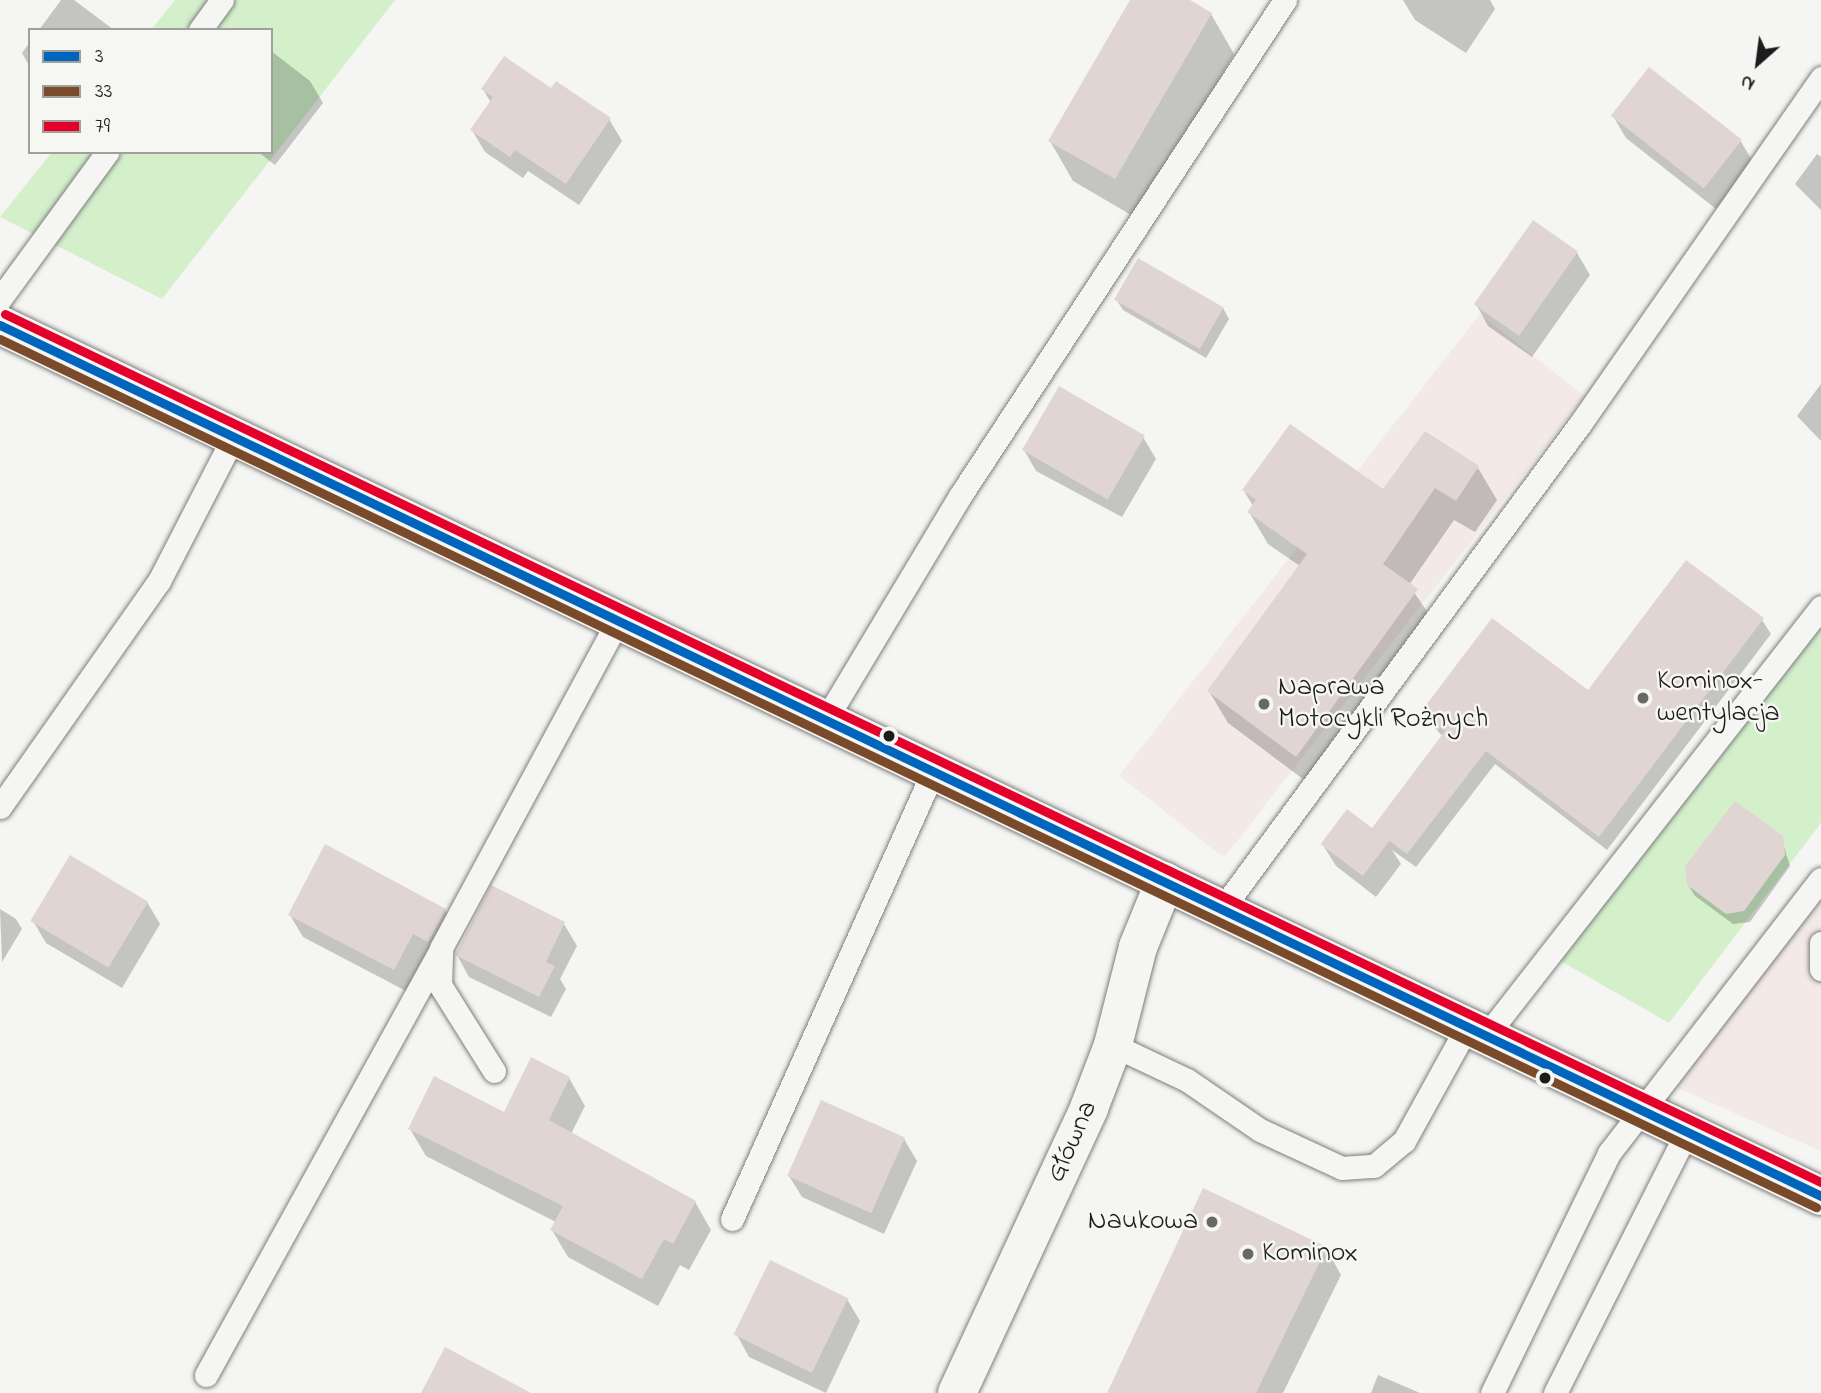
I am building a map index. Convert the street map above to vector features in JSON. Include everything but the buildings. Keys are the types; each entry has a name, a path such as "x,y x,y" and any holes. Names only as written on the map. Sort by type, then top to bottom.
{"main road":[{"path":"0,325 1821,1196"},
{"name":"Główna","path":"957,1393 1089,1108 1113,1045 1138,947 1166,881"}],"lane":[{"path":"201,28 222,0"},
{"path":"826,719 960,496 1285,0"},
{"path":"1222,909 1580,424 1821,78"},
{"path":"0,299 106,154"},
{"path":"0,807 159,581 234,436"},
{"path":"1113,1045 1187,1080 1260,1130 1306,1155 1342,1168 1374,1166 1404,1141 1476,1031 1821,607"},
{"path":"206,1375 618,620"},
{"path":"732,1219 934,770"},
{"path":"1492,1393 1609,1153 1821,879"},
{"path":"1821,943 1821,970"},
{"path":"441,948 440,985 495,1071"},
{"path":"1555,1393 1687,1132"}],"shaded area":[{"path":"1480,314 1585,396 1224,858 1119,776"},
{"path":"1821,899 1821,1151 1675,1087"}],"green space":[{"path":"175,0 395,0 162,299 0,217 50,154 273,154 273,28 153,28"},
{"path":"1821,597 1821,823 1669,1023 1550,955"}],"transit line":[{"name":"79","path":"5,314 1821,1182"},
{"name":"3","path":"0,325 1821,1196"},
{"name":"33","path":"0,339 1816,1207"}],"place":[{"name":"Kominox- wentylacja","path":"1643,698"},
{"name":"Naprawa Motocykli Rożnych","path":"1264,704"},
{"name":"Naukowa","path":"1212,1222"},
{"name":"Kominox","path":"1248,1254"}]}
